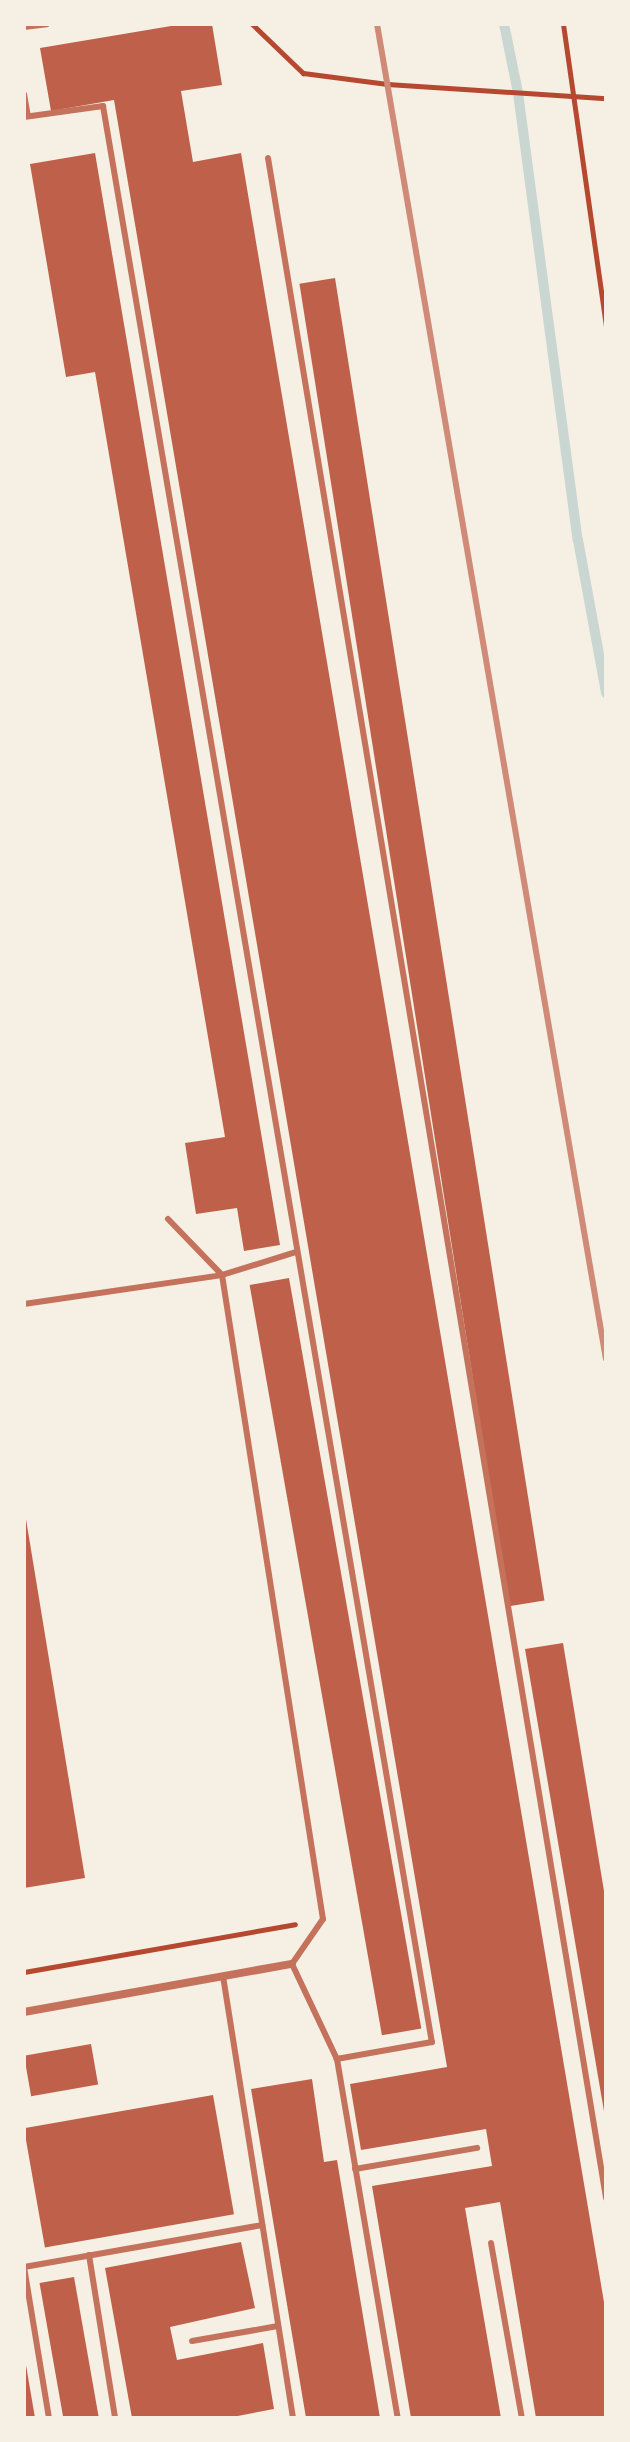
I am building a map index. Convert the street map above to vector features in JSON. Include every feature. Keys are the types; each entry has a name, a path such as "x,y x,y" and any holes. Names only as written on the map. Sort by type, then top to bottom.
{"street":[{"path":"24,2012 292,1964"}],"lane":[{"path":"24,27 47,24"},
{"path":"24,94 26,116 103,106 432,2042 337,2059"},
{"path":"268,158 606,2198"},
{"path":"168,1219 222,1275 323,1919 292,1964 337,2059 398,2418"},
{"path":"24,1304 222,1275 296,1252"},
{"path":"223,1976 293,2418"},
{"path":"355,2169 477,2148"},
{"path":"49,2418 24,2267 262,2225"},
{"path":"491,2243 522,2418"},
{"path":"89,2255 115,2418"},
{"path":"192,2341 278,2326"}],"path":[{"path":"252,24 303,73 606,98"},
{"path":"563,24 606,327"},
{"path":"24,1972 323,1919"}],"building":[{"path":"183,24 212,24 222,85 181,91 193,162 241,153 606,2314 606,2418 536,2418 500,2202 465,2208 501,2418 411,2418 372,2186 492,2166 486,2129 361,2150 350,2084 447,2067 114,100 51,111 40,48"},
{"path":"95,153 280,1245 244,1251 237,1208 196,1214 185,1143 225,1137 95,372 66,377 30,164"},
{"path":"335,278 544,1601 509,1606 299,284"},
{"path":"289,1278 421,2028 382,2035 250,1285"},
{"path":"24,1507 85,1878 24,1888"},
{"path":"563,1643 606,1903 606,2123 525,1649"},
{"path":"91,2044 98,2084 31,2096 24,2056"},
{"path":"312,2079 324,2162 337,2160 380,2418 306,2418 251,2089"},
{"path":"213,2095 234,2214 45,2248 24,2128"},
{"path":"241,2242 255,2308 170,2327 177,2360 263,2343 274,2409 227,2418 132,2418 105,2268"},
{"path":"74,2277 99,2418 63,2418 40,2283"},
{"path":"26,2365 35,2418 24,2418"}],"waterway":[{"path":"504,24 518,93 578,540 606,693"}],"railway":[{"path":"377,24 606,1359"}]}
